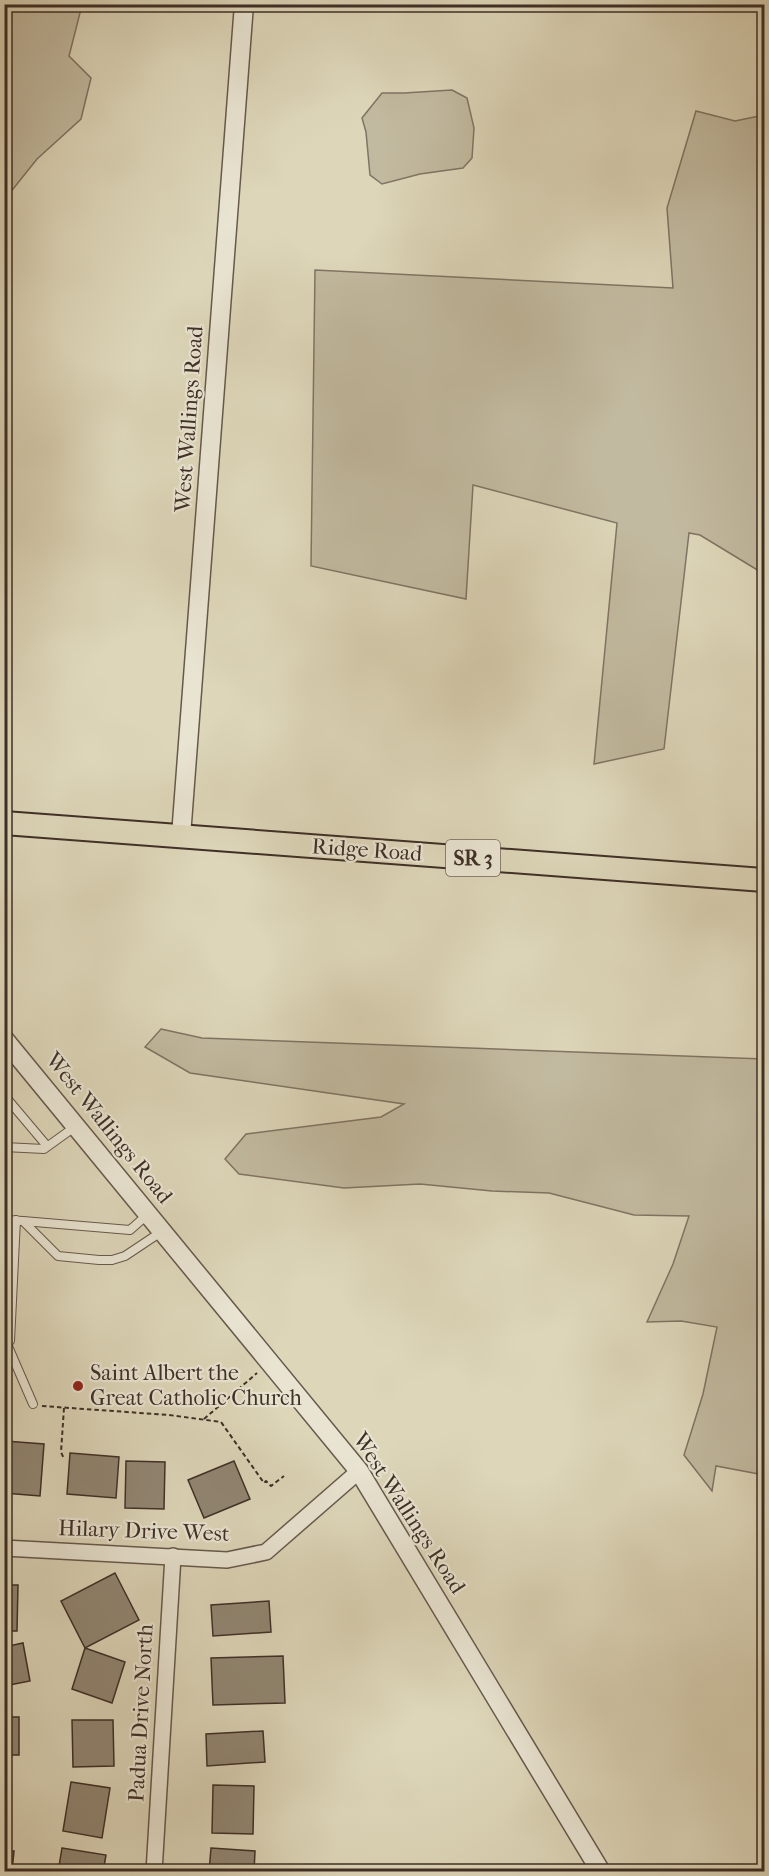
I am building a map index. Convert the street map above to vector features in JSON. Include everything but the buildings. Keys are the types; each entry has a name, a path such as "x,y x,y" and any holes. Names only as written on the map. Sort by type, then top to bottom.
{"main road":[{"name":"Ridge Road","path":"4,823 765,880"}],"street":[{"name":"West Wallings Road","path":"181,836 244,4"},
{"name":"West Wallings Road","path":"4,1039 359,1471 601,1872"},
{"name":"Hilary Drive West","path":"4,1548 227,1560 266,1552 359,1471"},
{"name":"Padua Drive North","path":"154,1872 172,1556"}],"lane":[{"path":"5,1097 47,1146"},
{"path":"4,1147 44,1149 76,1126"},
{"path":"4,1220 130,1230 148,1214"},
{"path":"19,1221 58,1256 99,1260 112,1260 125,1256 163,1232"},
{"path":"19,1221 10,1341 6,1345 33,1404"}],"path":[{"path":"204,1419 257,1373"},
{"path":"33,1404 221,1422 264,1483 266,1481 271,1486 284,1476"},
{"path":"64,1408 61,1452 64,1459"}],"shaded area":[{"path":"5,4 82,5 69,56 91,78 81,119 37,159 5,199"},
{"path":"452,90 467,98 474,128 472,158 463,168 420,174 382,184 370,175 366,132 362,118 382,93"},
{"path":"696,111 735,121 764,115 764,574 700,535 689,533 664,749 594,764 617,523 473,485 466,599 311,566 315,270 673,288 667,208"},
{"path":"161,1029 202,1038 764,1059 760,1246 764,1253 764,1475 716,1466 712,1491 684,1455 703,1394 717,1327 681,1321 647,1322 673,1264 689,1216 634,1215 549,1193 492,1191 420,1184 344,1188 239,1174 225,1159 246,1134 381,1117 404,1104 190,1073 145,1047"}],"place":[{"name":"Saint Albert the Great Catholic Church","path":"78,1386"}]}
